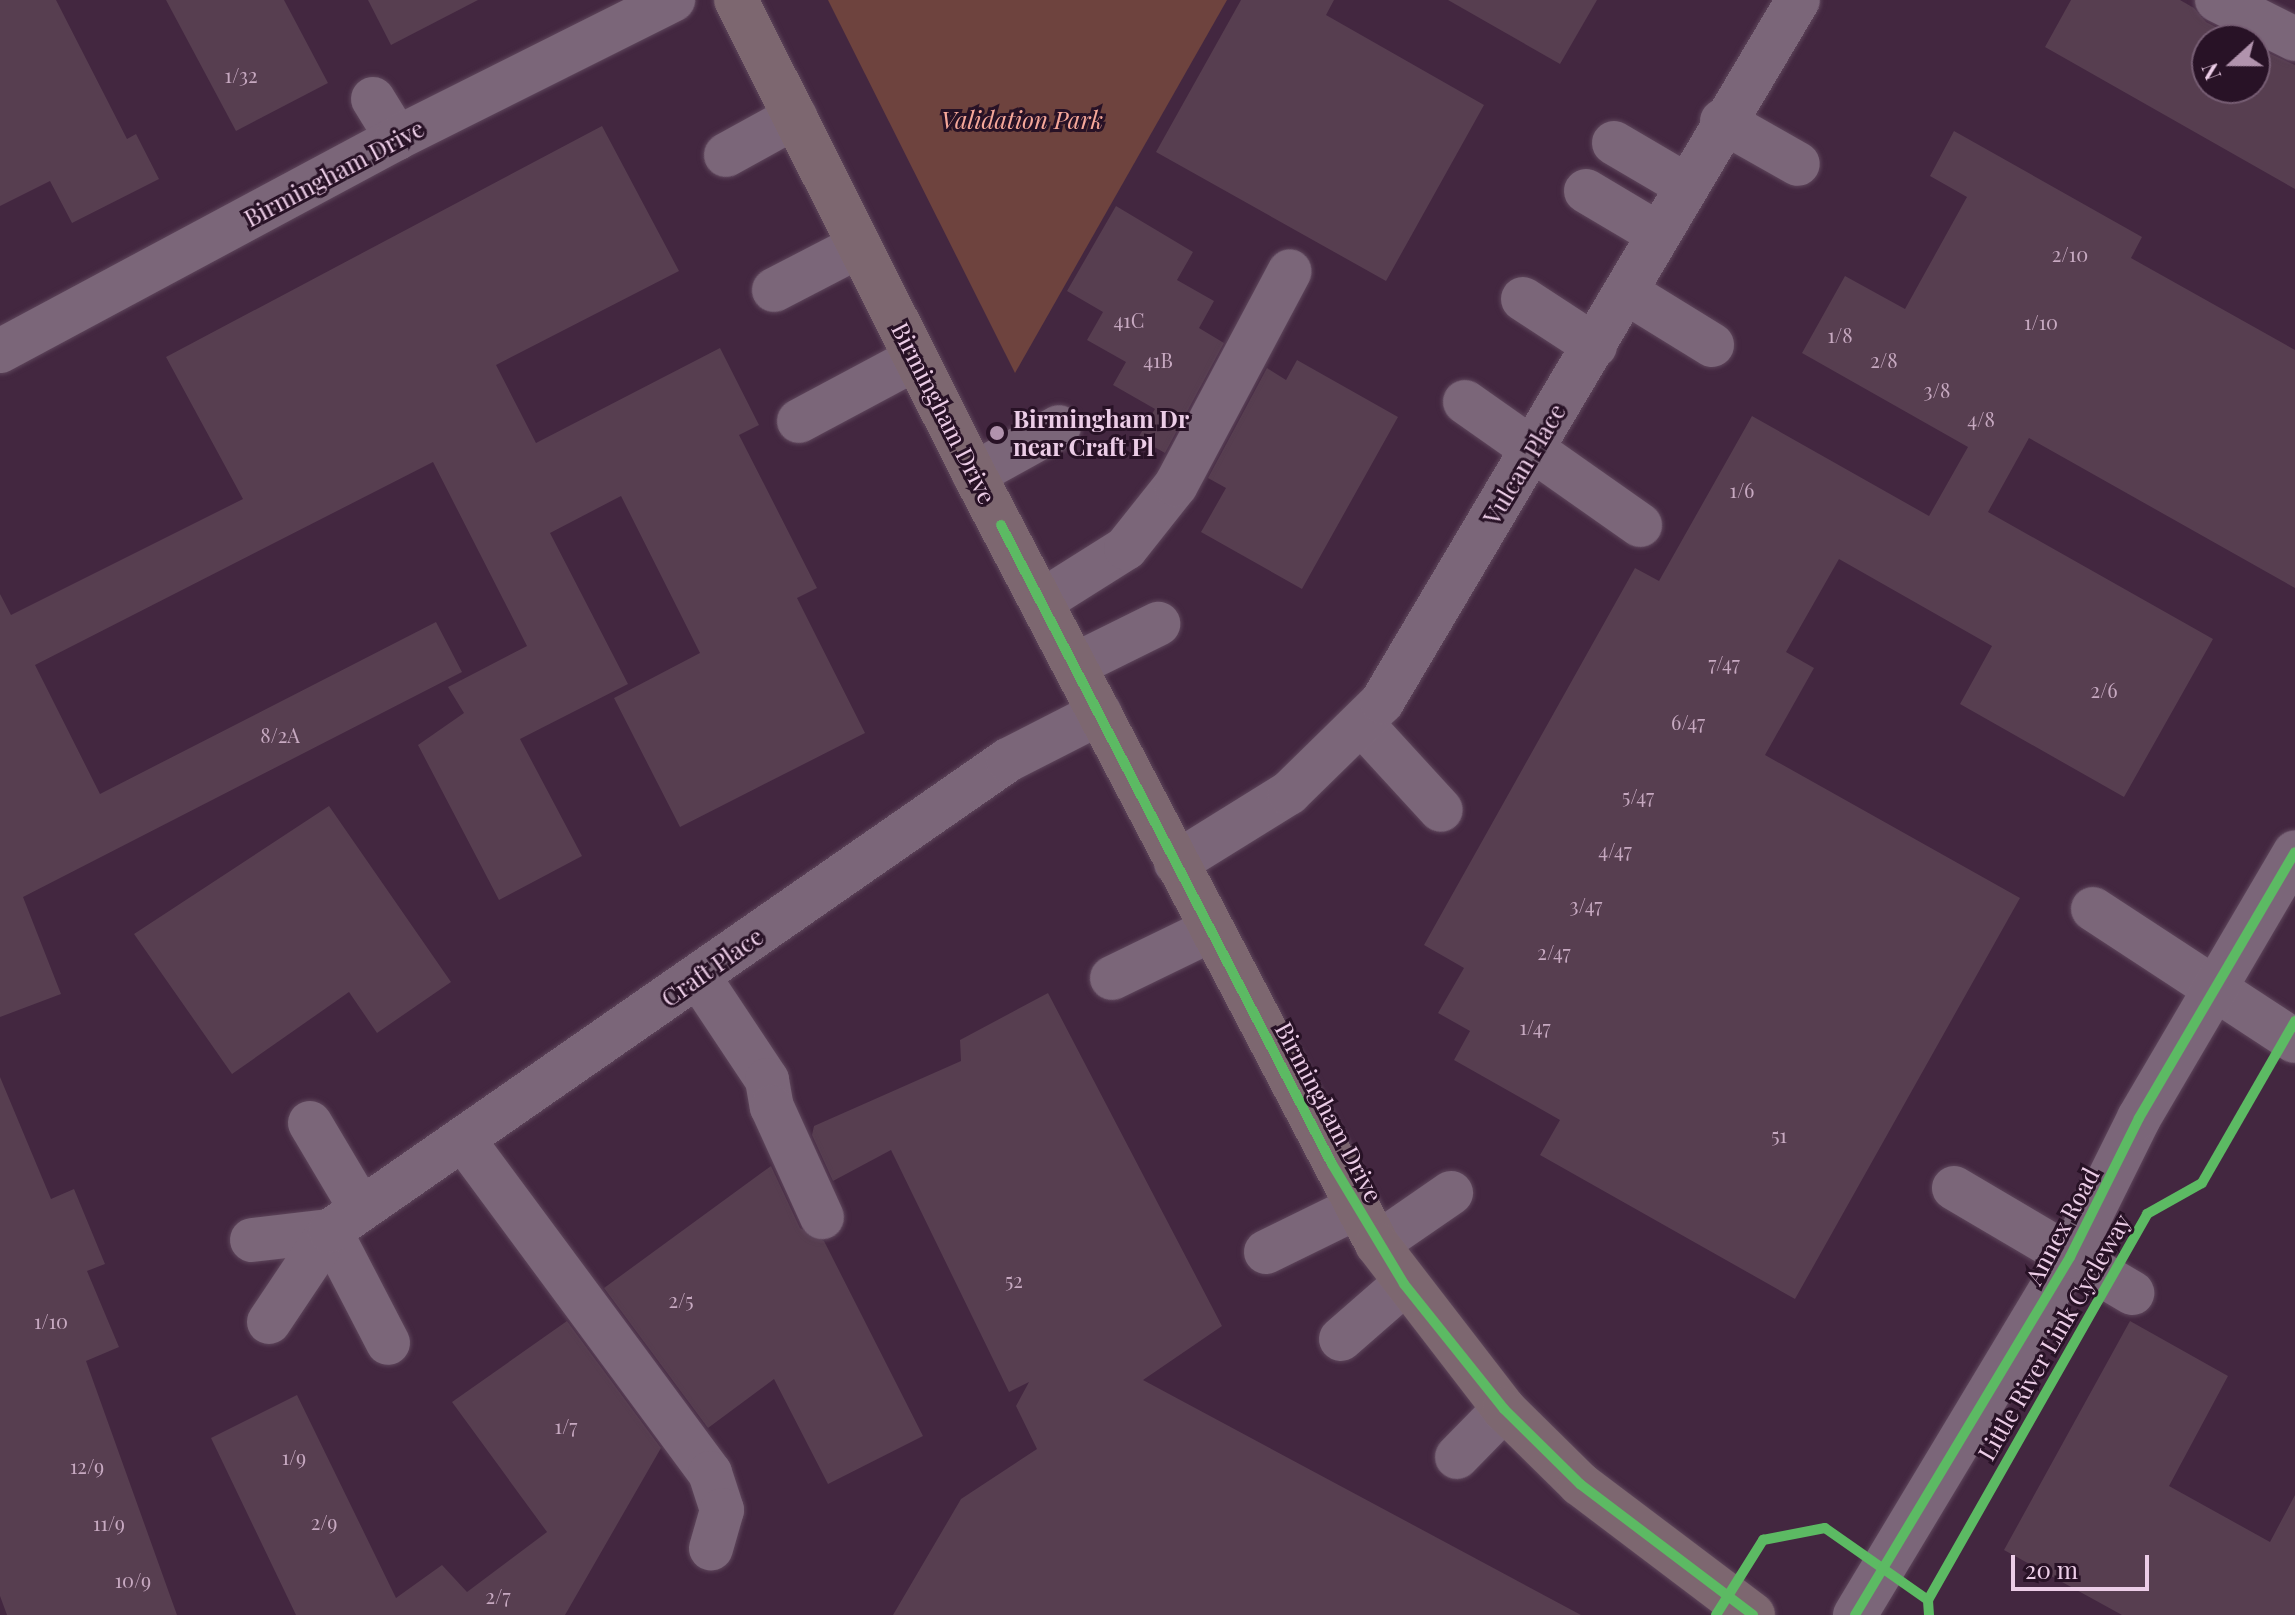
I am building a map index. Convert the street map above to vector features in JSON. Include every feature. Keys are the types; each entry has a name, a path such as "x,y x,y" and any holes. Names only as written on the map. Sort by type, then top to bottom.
{"main road":[{"name":"Birmingham Drive","path":"736,0 974,474 1367,1226 1404,1284 1504,1409 1580,1484 1753,1615"}],"street":[{"name":"Birmingham Drive","path":"0,351 397,138 621,12 673,0"},
{"path":"2217,0 2295,39"},
{"name":"Vulcan Place","path":"1176,863 1289,793 1363,725 1595,346 1655,232 1722,121 1787,3"},
{"path":"373,99 397,138"},
{"path":"726,155 795,117"},
{"path":"1722,121 1798,164"},
{"path":"1614,143 1684,184"},
{"path":"1586,191 1655,232"},
{"path":"774,290 859,246"},
{"path":"1042,601 1126,548 1176,485 1290,271"},
{"path":"1626,292 1712,345"},
{"path":"1523,299 1595,346"},
{"path":"799,421 915,359"},
{"path":"1465,402 1535,446 1640,525"},
{"path":"974,474 1059,427"},
{"path":"1075,665 1158,624"},
{"name":"Craft Place","path":"346,1220 465,1142 1008,760 1100,713"},
{"path":"1363,725 1441,810"},
{"name":"Annex Road","path":"1855,1615 2070,1257 2139,1118 2295,852"},
{"path":"2093,909 2295,1041"},
{"path":"1112,978 1211,930"},
{"path":"698,976 767,1080 772,1107 822,1217"},
{"path":"310,1123 388,1343"},
{"path":"465,1142 710,1473 722,1510 711,1548"},
{"path":"1954,1188 2132,1293"},
{"path":"1266,1252 1367,1226 1451,1193"},
{"path":"252,1240 346,1220"},
{"path":"269,1322 346,1220"},
{"path":"1341,1339 1404,1284"},
{"path":"1457,1457 1504,1409"}],"green space":[{"name":"Validation Park","path":"828,0 1227,0 1015,373"}],"building":[{"path":"0,0 56,0 127,139 136,134 159,179 72,223 50,181 0,206"},
{"path":"166,0 284,0 328,83 236,131"},
{"path":"368,0 478,0 391,45"},
{"path":"1241,0 1334,0 1326,15 1484,105 1386,281 1156,152"},
{"path":"1448,0 1597,0 1560,64"},
{"path":"2071,0 2180,0 2194,8 2210,24 2191,24 2191,104 2271,104 2271,54 2295,65 2295,189 2045,47"},
{"path":"602,126 679,271 496,365 536,443 720,348 759,425 739,435 817,588 797,598 865,733 680,827 614,698 700,653 621,496 550,533 628,684 520,739 582,856 499,900 418,745 464,713 448,687 527,646 433,462 35,665 100,794 436,622 462,672 23,897 61,994 0,1017 0,594 11,615 243,499 166,357"},
{"path":"1954,131 2142,237 2131,258 2295,350 2295,588 2029,438 1988,512 2213,639 2124,797 1960,704 1992,646 1839,559 1786,652 1814,668 1765,755 2020,898 1795,1299 1540,1155 1560,1120 1454,1060 1470,1031 1438,1013 1464,968 1424,945 1635,568 1659,581 1752,416 1929,516 1968,447 1802,353 1845,276 1905,309 1967,197 1930,176"},
{"path":"1116,206 1193,252 1177,280 1214,301 1199,328 1224,343 1165,453 1138,438 1155,409 1113,385 1126,362 1087,340 1103,312 1067,291"},
{"path":"1297,360 1398,417 1302,589 1201,532 1226,488 1208,478 1267,368 1286,380"},
{"path":"329,806 451,982 377,1033 349,992 232,1074 134,934"},
{"path":"1048,993 1222,1326 1143,1380 1581,1615 893,1615 961,1499 1037,1449 1016,1406 1029,1382 1009,1392 891,1150 833,1181 812,1135 814,1126 961,1061 960,1040"},
{"path":"0,1077 51,1199 74,1189 105,1264 87,1271 119,1347 86,1361 177,1615 7,1615 0,1596"},
{"path":"771,1166 800,1228 824,1241 923,1436 828,1484 774,1379 708,1428 604,1288"},
{"path":"567,1321 661,1448 565,1615 296,1615 211,1438 297,1395 396,1598 442,1565 467,1592 547,1532 452,1402"},
{"path":"2130,1321 2228,1376 2169,1486 2270,1542 2295,1495 2295,1615 2122,1615 2004,1550"}],"cycle path":[{"path":"1001,525 1332,1164 1404,1284 1504,1409 1580,1484 1753,1615"},
{"name":"Little River Link Cycleway","path":"1855,1615 2070,1257 2139,1118 2295,852"},
{"name":"Little River Link Cycleway","path":"1929,1615 1928,1600 2147,1214 2202,1183 2295,1021"},
{"path":"1716,1615 1763,1540 1825,1528 1928,1600"}],"place":[{"name":"Birmingham Dr near Craft Pl","path":"997,433"}]}
